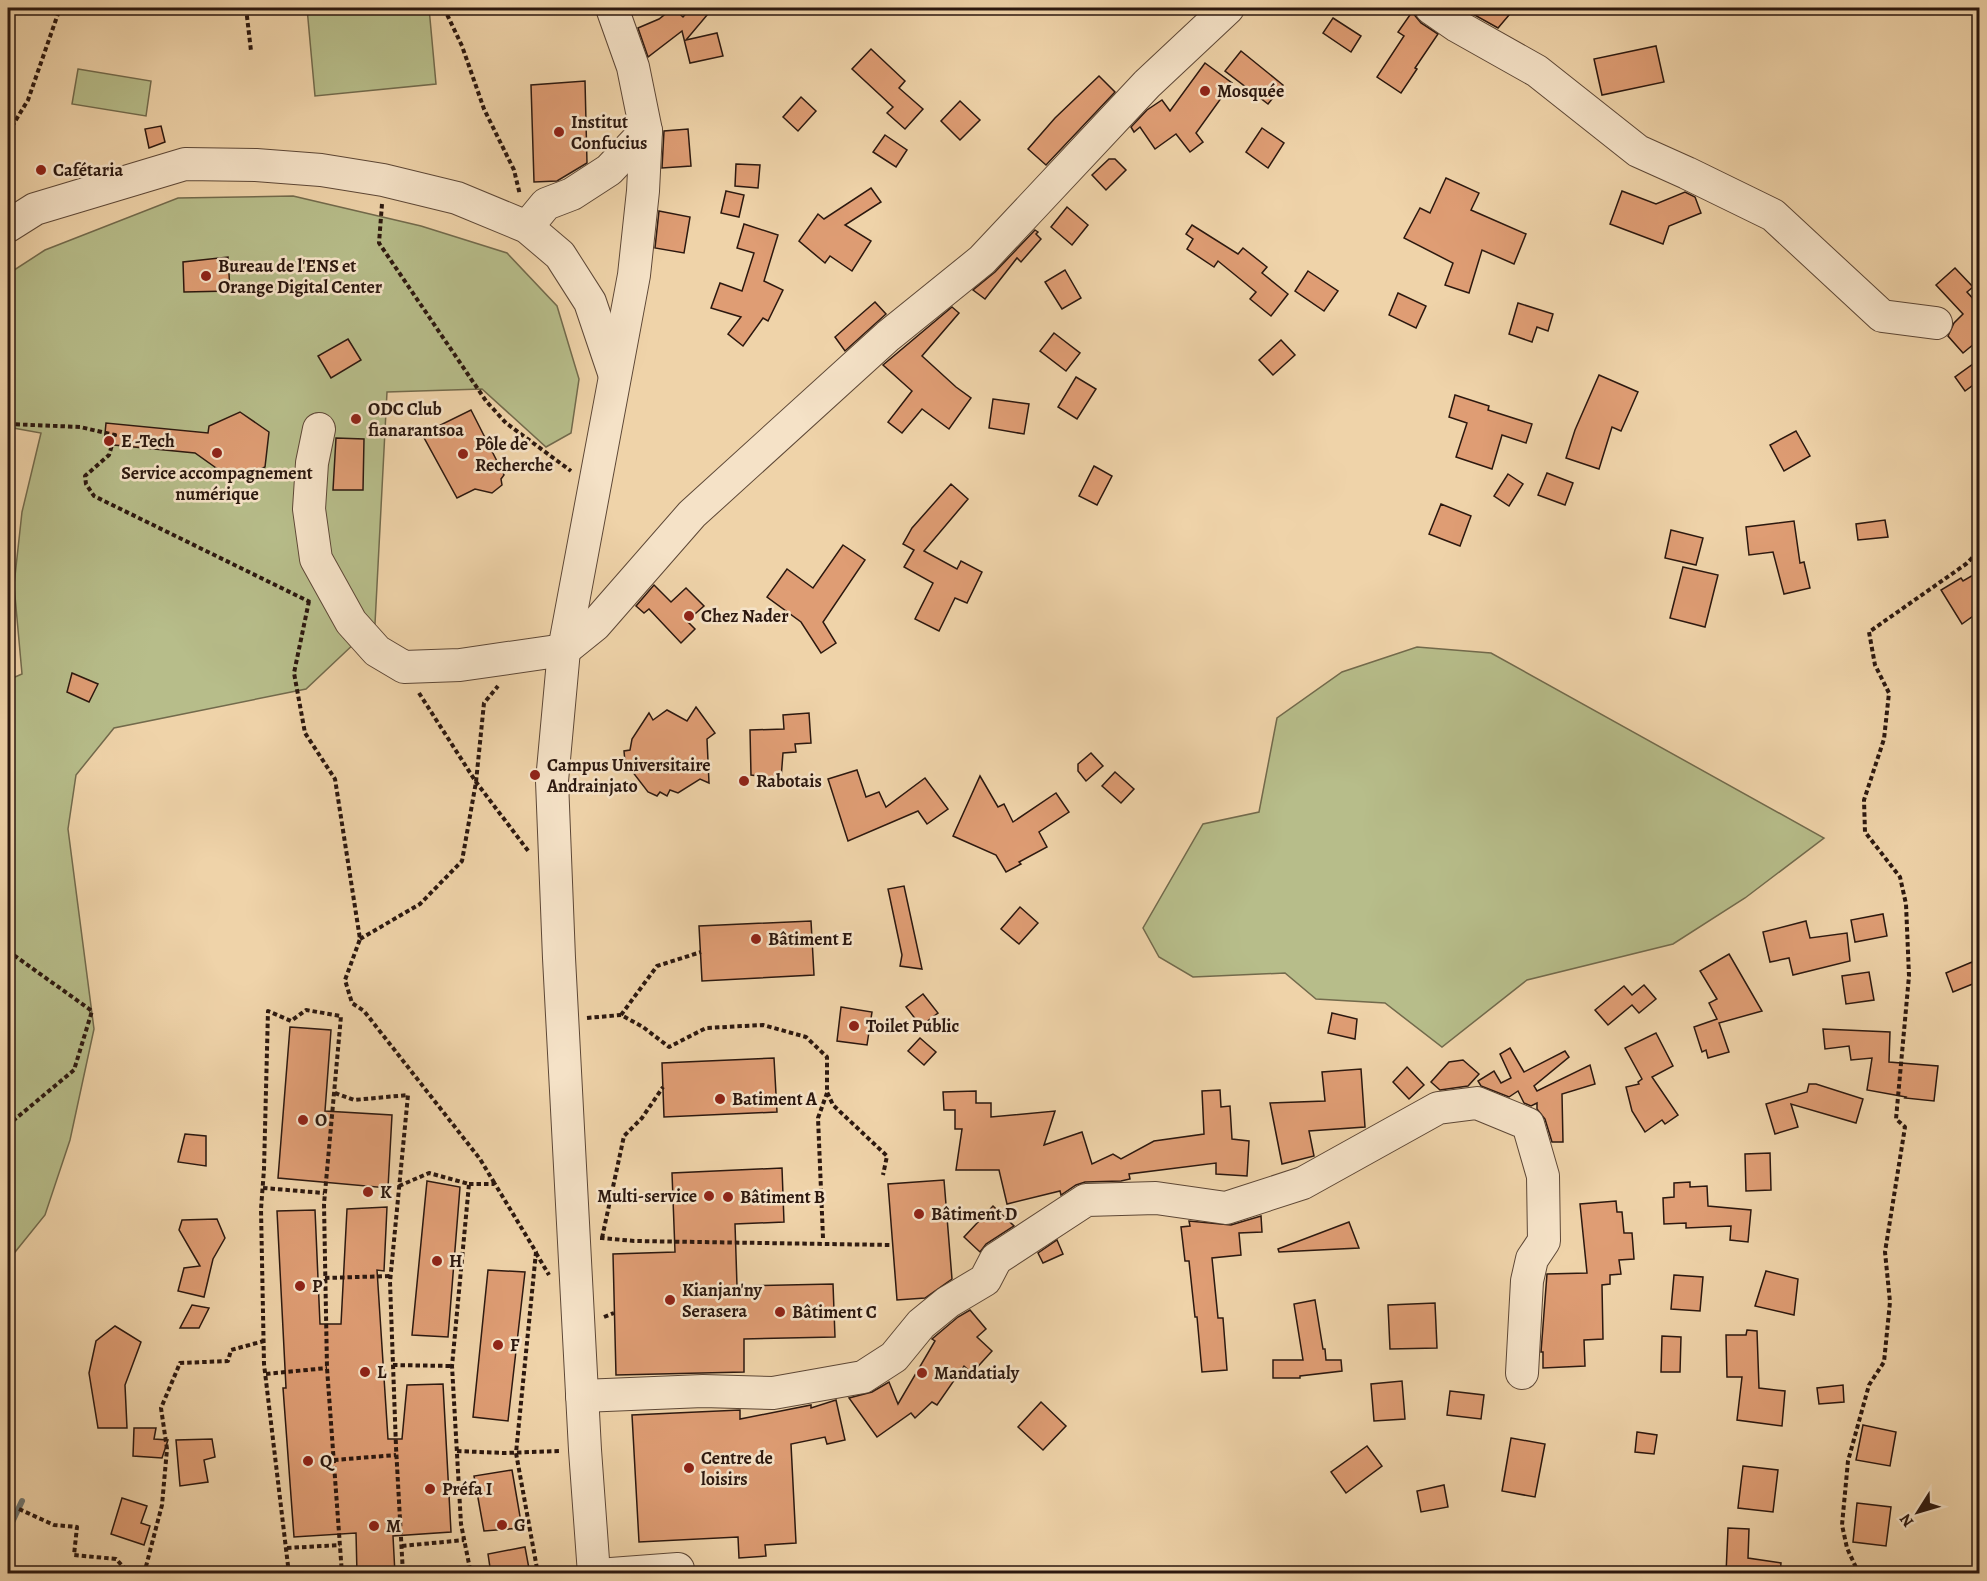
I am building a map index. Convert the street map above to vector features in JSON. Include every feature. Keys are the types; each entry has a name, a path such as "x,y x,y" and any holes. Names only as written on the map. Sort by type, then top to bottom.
{"street":[{"path":"594,1574 585,1450 562,1020 552,781 564,650 634,276 643,191 646,131 633,67 612,8"},
{"path":"319,429 312,463 309,509 315,559 351,622 377,651 404,667 460,665 564,650 595,625 692,514 888,336 982,260 1147,84 1228,8"},
{"path":"1431,8 1457,26 1537,71 1638,151 1687,172 1773,215 1882,316 1936,323"},
{"path":"527,227 546,204 572,194 609,170 646,131"},
{"path":"8,226 35,209 185,164 256,165 321,170 383,180 458,198 527,227 560,255 590,302 615,374"},
{"path":"582,1396 703,1391 773,1393 863,1377 894,1357 921,1324 948,1302 985,1280 996,1259 1086,1200 1156,1198 1226,1208 1303,1183 1438,1108 1477,1103 1528,1124 1543,1176 1544,1241 1532,1259 1527,1281 1522,1373"},
{"path":"611,1574 678,1569"}],"path":[{"path":"8,133 28,99 60,8"},
{"path":"246,8 251,51"},
{"path":"444,8 462,46 484,109 514,170 527,227"},
{"path":"383,180 379,243 486,401 506,423 594,488"},
{"path":"8,424 80,427 115,435 109,455 85,476 86,484 94,496 351,622"},
{"path":"1859,1574 1847,1548 1842,1525 1848,1461 1869,1385 1884,1362 1890,1302 1885,1252 1905,1127 1896,1119 1909,976 1906,904 1900,877 1865,832 1864,800 1884,739 1889,693 1875,665 1869,632 1966,564 1980,550"},
{"path":"309,601 294,673 305,733 334,779 360,939 345,980 352,1003 363,1011 480,1159 536,1252 516,1453 538,1574"},
{"path":"360,939 420,904 462,861 477,782 484,703 523,656"},
{"path":"404,667 477,782 530,853"},
{"path":"8,951 92,1011 74,1070 8,1125"},
{"path":"621,1015 657,966 701,952"},
{"path":"289,1574 266,1374 261,1209 268,1011 291,1022 306,1010 341,1016 324,1193 327,1368 342,1574"},
{"path":"562,1020 621,1015 643,1027 669,1047 706,1028 763,1025 806,1037 827,1057 827,1092 818,1118 823,1238"},
{"path":"601,1250 624,1136 642,1118 663,1087"},
{"path":"827,1092 833,1105 887,1156 883,1175"},
{"path":"334,1093 354,1100 408,1095 391,1276 396,1455 403,1574"},
{"path":"399,1186 429,1173 469,1184 495,1184"},
{"path":"469,1184 452,1366 461,1524 471,1574"},
{"path":"263,1188 324,1193"},
{"path":"602,1238 634,1241 892,1245"},
{"path":"325,1278 391,1276"},
{"path":"144,1574 162,1505 167,1449 161,1408 180,1363 228,1361 231,1350 264,1341"},
{"path":"393,1365 452,1366"},
{"path":"266,1374 327,1368"},
{"path":"457,1451 516,1453 585,1450"},
{"path":"334,1460 396,1455"},
{"path":"19,1509 54,1525 77,1527 74,1555 116,1559 130,1574"},
{"path":"402,1546 464,1540"},
{"path":"286,1548 340,1545"}],"green space":[{"path":"307,8 429,8 436,84 315,96"},
{"path":"78,69 151,81 146,116 72,104"},
{"path":"293,196 421,226 507,253 557,306 579,379 571,433 546,447 482,389 387,392 375,624 306,689 114,728 76,775 68,829 94,1029 70,1140 45,1215 11,1257 8,1256 8,680 22,674 14,585 22,512 41,433 8,427 8,274 45,250 178,198"},
{"path":"1417,647 1491,653 1824,838 1745,898 1673,944 1527,980 1442,1047 1385,1003 1316,999 1285,973 1193,977 1159,957 1143,928 1203,824 1259,812 1277,718 1342,672"}],"building":[{"path":"673,8 683,17 691,8 713,8 686,40 717,33 723,56 690,63 682,31 648,57 638,28 659,19"},
{"path":"1462,8 1515,8 1498,28"},
{"path":"1412,12 1421,23 1438,34 1401,93 1377,77 1404,36 1398,32"},
{"path":"1333,18 1361,36 1351,52 1323,33"},
{"path":"1656,46 1664,82 1602,95 1594,59"},
{"path":"871,49 905,81 899,88 923,109 905,129 887,113 893,107 852,69"},
{"path":"1241,51 1283,85 1268,104 1225,71"},
{"path":"1205,63 1232,83 1196,133 1203,142 1190,152 1176,134 1155,149 1140,127 1134,132 1131,127 1147,110 1162,100 1170,111"},
{"path":"1099,76 1115,92 1046,165 1028,149 1055,118"},
{"name":"Institut Confucius","path":"585,81 587,163 557,181 534,182 531,85"},
{"path":"801,97 816,111 798,131 783,117"},
{"path":"960,101 980,120 960,140 941,121"},
{"path":"161,126 165,142 149,148 145,129"},
{"path":"1262,128 1284,143 1268,168 1246,152"},
{"path":"688,129 691,166 662,168 664,131"},
{"path":"885,135 907,150 896,167 873,152"},
{"path":"1109,159 1115,159 1126,170 1106,190 1092,175"},
{"path":"736,164 760,165 758,188 735,186"},
{"path":"1446,178 1479,193 1471,210 1526,234 1514,264 1482,250 1469,293 1445,285 1453,263 1404,238 1420,208 1430,213"},
{"path":"871,188 881,202 845,225 871,241 852,271 830,256 825,263 799,241 818,214 824,219"},
{"path":"726,191 744,195 739,217 721,213"},
{"path":"1622,191 1656,204 1685,192 1695,197 1701,213 1669,226 1663,244 1610,224"},
{"path":"1067,207 1088,225 1072,245 1051,227"},
{"path":"659,211 690,217 684,253 655,248"},
{"path":"744,224 778,235 764,281 783,290 768,321 763,318 743,346 728,334 741,317 711,308 720,283 742,291 754,253 737,248"},
{"path":"1192,225 1238,254 1243,248 1267,267 1262,273 1288,294 1271,316 1250,299 1256,292 1218,261 1214,267 1187,249 1193,239 1186,234"},
{"path":"1035,230 1041,239 1021,262 1017,258 985,299 973,290 995,272"},
{"name":"Bureau de l'ENS et Orange Digital Center","path":"228,257 230,291 184,292 183,262"},
{"path":"1955,268 1973,287 1967,292 1977,303 1980,301 1980,339 1963,353 1948,336 1954,323 1963,314 1936,285"},
{"path":"1065,270 1081,298 1062,309 1045,282"},
{"path":"1308,271 1338,291 1324,311 1295,291"},
{"path":"1398,293 1426,306 1416,328 1389,315"},
{"path":"875,302 886,314 845,351 835,337"},
{"path":"1518,303 1553,314 1548,331 1537,327 1532,342 1509,334"},
{"path":"952,307 959,313 922,356 971,398 949,429 922,409 902,433 888,422 912,391 883,365"},
{"path":"1054,333 1080,353 1066,371 1040,351"},
{"path":"348,339 361,360 331,378 318,356"},
{"path":"1281,340 1295,355 1273,375 1259,360"},
{"path":"1980,359 1980,380 1965,391 1955,377"},
{"path":"1599,375 1638,392 1621,431 1612,427 1599,469 1566,458 1575,430"},
{"path":"1076,377 1096,389 1077,419 1058,407"},
{"path":"1455,395 1489,406 1488,410 1532,424 1526,443 1502,435 1492,469 1456,457 1467,423 1449,417"},
{"path":"993,399 1029,404 1024,434 989,428"},
{"name":"Pôle de Recherche","path":"471,410 504,475 501,479 502,485 492,493 475,489 457,498 422,434"},
{"path":"240,412 269,432 265,467 233,480 195,453 104,444 106,423 208,433 209,426"},
{"path":"1796,431 1810,456 1784,471 1770,445"},
{"path":"336,438 364,439 363,490 333,490"},
{"path":"1094,466 1112,476 1097,505 1079,496"},
{"path":"1547,473 1573,483 1565,505 1538,495"},
{"path":"1508,474 1523,484 1509,506 1494,496"},
{"path":"951,484 968,499 924,551 957,569 961,561 982,572 967,603 955,598 939,631 915,619 933,583 904,567 914,550 903,544 912,528"},
{"path":"1441,504 1471,516 1460,546 1429,534"},
{"path":"1885,520 1888,537 1858,540 1856,524"},
{"path":"1794,521 1800,563 1804,562 1810,588 1784,594 1773,552 1749,555 1746,527"},
{"path":"1671,530 1703,538 1696,565 1665,558"},
{"path":"843,545 865,560 823,622 836,643 821,653 801,622 767,597 787,569 813,588"},
{"path":"1683,567 1718,575 1705,627 1670,618"},
{"path":"1980,571 1980,611 1962,624 1941,590 1961,578 1963,581"},
{"path":"654,585 671,602 686,588 704,606 687,621 695,629 681,643 649,609 644,613 636,606"},
{"path":"72,673 98,684 89,702 67,692"},
{"path":"696,707 715,733 707,739 709,783 700,779 678,793 670,790 667,796 660,792 657,796 648,792 625,762 624,751 630,750 632,739 649,713 653,720 667,710 687,721"},
{"path":"809,713 811,743 795,744 796,752 783,753 781,779 751,775 750,730 784,729 783,715"},
{"path":"1091,753 1103,766 1086,781 1078,771 1078,764"},
{"path":"857,770 866,797 879,792 886,807 925,778 948,809 927,824 918,811 848,841 828,779"},
{"path":"1115,772 1134,789 1121,803 1102,786"},
{"path":"980,776 998,807 1004,804 1013,822 1056,793 1069,812 1039,832 1047,847 1006,872 996,855 953,836"},
{"path":"904,886 922,969 900,966 902,955 888,889"},
{"path":"1020,907 1038,923 1019,944 1001,929"},
{"path":"1883,914 1887,936 1855,942 1851,920"},
{"name":"Bâtiment E","path":"811,921 814,975 702,981 699,926"},
{"path":"1806,921 1810,938 1847,933 1850,961 1793,975 1789,958 1770,962 1763,932"},
{"path":"1729,954 1762,1011 1719,1023 1729,1052 1708,1058 1706,1050 1702,1052 1694,1027 1717,1019 1709,1003 1717,999 1700,971"},
{"path":"1972,962 1980,981 1953,992 1946,973"},
{"path":"1869,972 1874,1000 1846,1004 1842,976"},
{"path":"1644,985 1656,999 1639,1013 1632,1005 1608,1025 1595,1010 1624,986 1632,995"},
{"path":"923,994 938,1013 921,1026 906,1007"},
{"name":"Toilet Public","path":"841,1007 872,1012 867,1045 837,1041"},
{"path":"1332,1013 1357,1019 1355,1039 1328,1033"},
{"path":"290,1027 331,1030 325,1111 392,1115 388,1188 278,1178"},
{"path":"1823,1029 1890,1032 1889,1062 1938,1066 1934,1101 1867,1090 1872,1058 1851,1060 1849,1046 1825,1049"},
{"path":"1656,1033 1673,1066 1652,1077 1678,1115 1665,1124 1662,1120 1645,1132 1632,1111 1626,1087 1639,1084 1638,1082 1642,1079 1625,1048"},
{"path":"920,1038 936,1052 924,1065 908,1051"},
{"path":"1510,1048 1524,1072 1565,1051 1569,1057 1534,1086 1537,1091 1590,1065 1595,1084 1562,1094 1563,1142 1552,1142 1545,1119 1537,1109 1537,1103 1531,1106 1524,1103 1518,1091 1509,1097 1481,1086 1478,1081 1494,1071 1501,1083 1511,1078 1500,1054"},
{"name":"Batiment A","path":"774,1058 777,1112 664,1117 662,1063"},
{"path":"1463,1060 1479,1074 1468,1086 1440,1090 1431,1082 1449,1062"},
{"path":"1407,1067 1424,1085 1409,1099 1393,1082"},
{"path":"1361,1069 1365,1127 1309,1131 1314,1156 1282,1164 1270,1103 1325,1101 1322,1072"},
{"path":"1809,1084 1816,1084 1863,1099 1856,1123 1791,1104 1798,1127 1775,1134 1766,1104 1807,1092"},
{"path":"1220,1090 1221,1107 1230,1106 1232,1139 1249,1141 1247,1176 1216,1174 1216,1163 1129,1174 1130,1179 1121,1181 1085,1182 1061,1195 1060,1191 1007,1204 999,1170 956,1170 962,1129 955,1129 955,1110 944,1110 943,1092 976,1091 976,1103 991,1103 991,1117 1055,1111 1044,1145 1082,1132 1092,1164 1113,1154 1121,1159 1154,1141 1204,1134 1202,1091"},
{"path":"185,1134 206,1136 206,1166 178,1162"},
{"path":"1770,1153 1771,1190 1746,1191 1745,1154"},
{"path":"782,1168 784,1222 735,1224 737,1286 833,1284 835,1337 744,1339 744,1372 616,1375 613,1254 675,1252 672,1173"},
{"name":"Bâtiment D","path":"944,1180 952,1279 925,1298 897,1300 888,1184"},
{"name":"H","path":"427,1181 460,1187 448,1337 412,1335"},
{"path":"1690,1182 1690,1187 1707,1186 1708,1206 1751,1210 1748,1242 1730,1240 1731,1226 1686,1228 1686,1223 1664,1224 1663,1198 1674,1197 1674,1183"},
{"path":"1616,1201 1617,1212 1622,1212 1624,1233 1632,1233 1634,1259 1619,1260 1621,1274 1610,1275 1610,1284 1602,1285 1603,1339 1584,1340 1585,1366 1543,1368 1543,1352 1541,1352 1547,1274 1587,1273 1580,1204"},
{"path":"993,1206 1014,1226 986,1244 980,1252 964,1237"},
{"path":"387,1207 384,1271 377,1270 388,1439 402,1439 407,1385 443,1384 451,1532 393,1536 395,1574 357,1574 356,1533 294,1537 283,1388 286,1388 277,1211 315,1210 320,1324 341,1324 347,1209"},
{"path":"1261,1216 1262,1232 1239,1233 1241,1255 1212,1258 1218,1318 1223,1318 1227,1370 1202,1372 1189,1261 1185,1261 1181,1227 1190,1226 1189,1221 1231,1225"},
{"path":"217,1219 225,1238 213,1259 204,1297 178,1291 184,1268 200,1266 179,1230 182,1220"},
{"path":"1349,1222 1359,1248 1279,1252 1278,1249"},
{"path":"1057,1240 1063,1254 1043,1263 1038,1253"},
{"name":"F","path":"488,1270 525,1272 508,1421 473,1417"},
{"path":"1766,1271 1798,1279 1794,1315 1755,1306"},
{"path":"1674,1275 1703,1277 1700,1311 1671,1309"},
{"path":"1315,1300 1326,1360 1341,1360 1342,1371 1300,1376 1300,1378 1273,1378 1273,1360 1303,1360 1294,1304"},
{"path":"1435,1303 1437,1348 1390,1349 1388,1305"},
{"path":"192,1305 209,1308 199,1328 180,1328"},
{"path":"970,1310 986,1329 977,1337 992,1351 972,1373 964,1366 937,1405 932,1402 915,1418 911,1413 877,1437 849,1398 872,1392 889,1382 898,1404 935,1341 932,1339"},
{"path":"115,1326 141,1342 125,1385 127,1428 98,1428 89,1373 96,1341"},
{"path":"1747,1330 1757,1331 1759,1388 1785,1391 1782,1426 1737,1420 1742,1377 1727,1377 1726,1335 1746,1335"},
{"path":"1662,1336 1681,1337 1680,1372 1661,1372"},
{"path":"1402,1381 1405,1419 1374,1421 1371,1384"},
{"path":"1843,1385 1844,1402 1819,1404 1817,1388"},
{"path":"1450,1391 1484,1395 1481,1419 1447,1415"},
{"name":"Centre de loisirs","path":"836,1400 845,1440 827,1444 825,1437 791,1444 796,1543 765,1545 766,1556 739,1558 738,1537 639,1542 632,1415 740,1410 740,1419 811,1405 811,1408"},
{"path":"1041,1402 1066,1426 1043,1450 1018,1427"},
{"path":"1863,1425 1896,1432 1890,1466 1856,1460"},
{"path":"134,1428 156,1428 154,1439 168,1440 162,1458 133,1456"},
{"path":"1637,1432 1657,1435 1654,1454 1635,1452"},
{"path":"1511,1438 1545,1444 1535,1497 1502,1491"},
{"path":"212,1439 215,1457 204,1460 208,1482 180,1486 176,1440"},
{"path":"1367,1446 1382,1466 1346,1493 1331,1472"},
{"path":"1743,1466 1778,1470 1773,1512 1738,1508"},
{"path":"512,1470 522,1528 484,1531 474,1476"},
{"path":"1444,1485 1448,1507 1421,1512 1417,1491"},
{"path":"122,1498 147,1506 141,1523 150,1526 144,1545 111,1534"},
{"path":"1857,1503 1891,1507 1886,1546 1853,1542"},
{"path":"1728,1528 1749,1529 1748,1558 1781,1563 1780,1574 1726,1574"},
{"path":"525,1547 530,1574 491,1574 488,1554"}],"waterway":[{"path":"8,1531 22,1501"}],"place":[{"name":"Mosquée","path":"1205,91"},
{"name":"Institut Confucius","path":"559,132"},
{"name":"Cafétaria","path":"41,170"},
{"name":"Bureau de l'ENS et Orange Digital Center","path":"206,276"},
{"name":"ODC Club fianarantsoa","path":"356,419"},
{"name":"E -Tech","path":"109,441"},
{"name":"Service accompagnement numérique","path":"217,453"},
{"name":"Pôle de Recherche","path":"463,454"},
{"name":"Chez Nader","path":"689,616"},
{"name":"Campus Universitaire Andrainjato","path":"535,775"},
{"name":"Rabotais","path":"744,781"},
{"name":"Bâtiment E","path":"756,939"},
{"name":"Toilet Public","path":"854,1026"},
{"name":"Batiment A","path":"720,1099"},
{"name":"O","path":"303,1120"},
{"name":"K","path":"368,1192"},
{"name":"Multi-service","path":"709,1196"},
{"name":"Bâtiment B","path":"728,1197"},
{"name":"Bâtiment D","path":"919,1214"},
{"name":"H","path":"437,1261"},
{"name":"P","path":"300,1286"},
{"name":"Kianjan'ny Serasera","path":"670,1300"},
{"name":"Bâtiment C","path":"780,1312"},
{"name":"F","path":"498,1345"},
{"name":"L","path":"365,1372"},
{"name":"Mandatialy","path":"922,1373"},
{"name":"Q","path":"308,1461"},
{"name":"Centre de loisirs","path":"689,1468"},
{"name":"Préfa I","path":"430,1489"},
{"name":"G","path":"502,1525"},
{"name":"M","path":"374,1526"}]}
